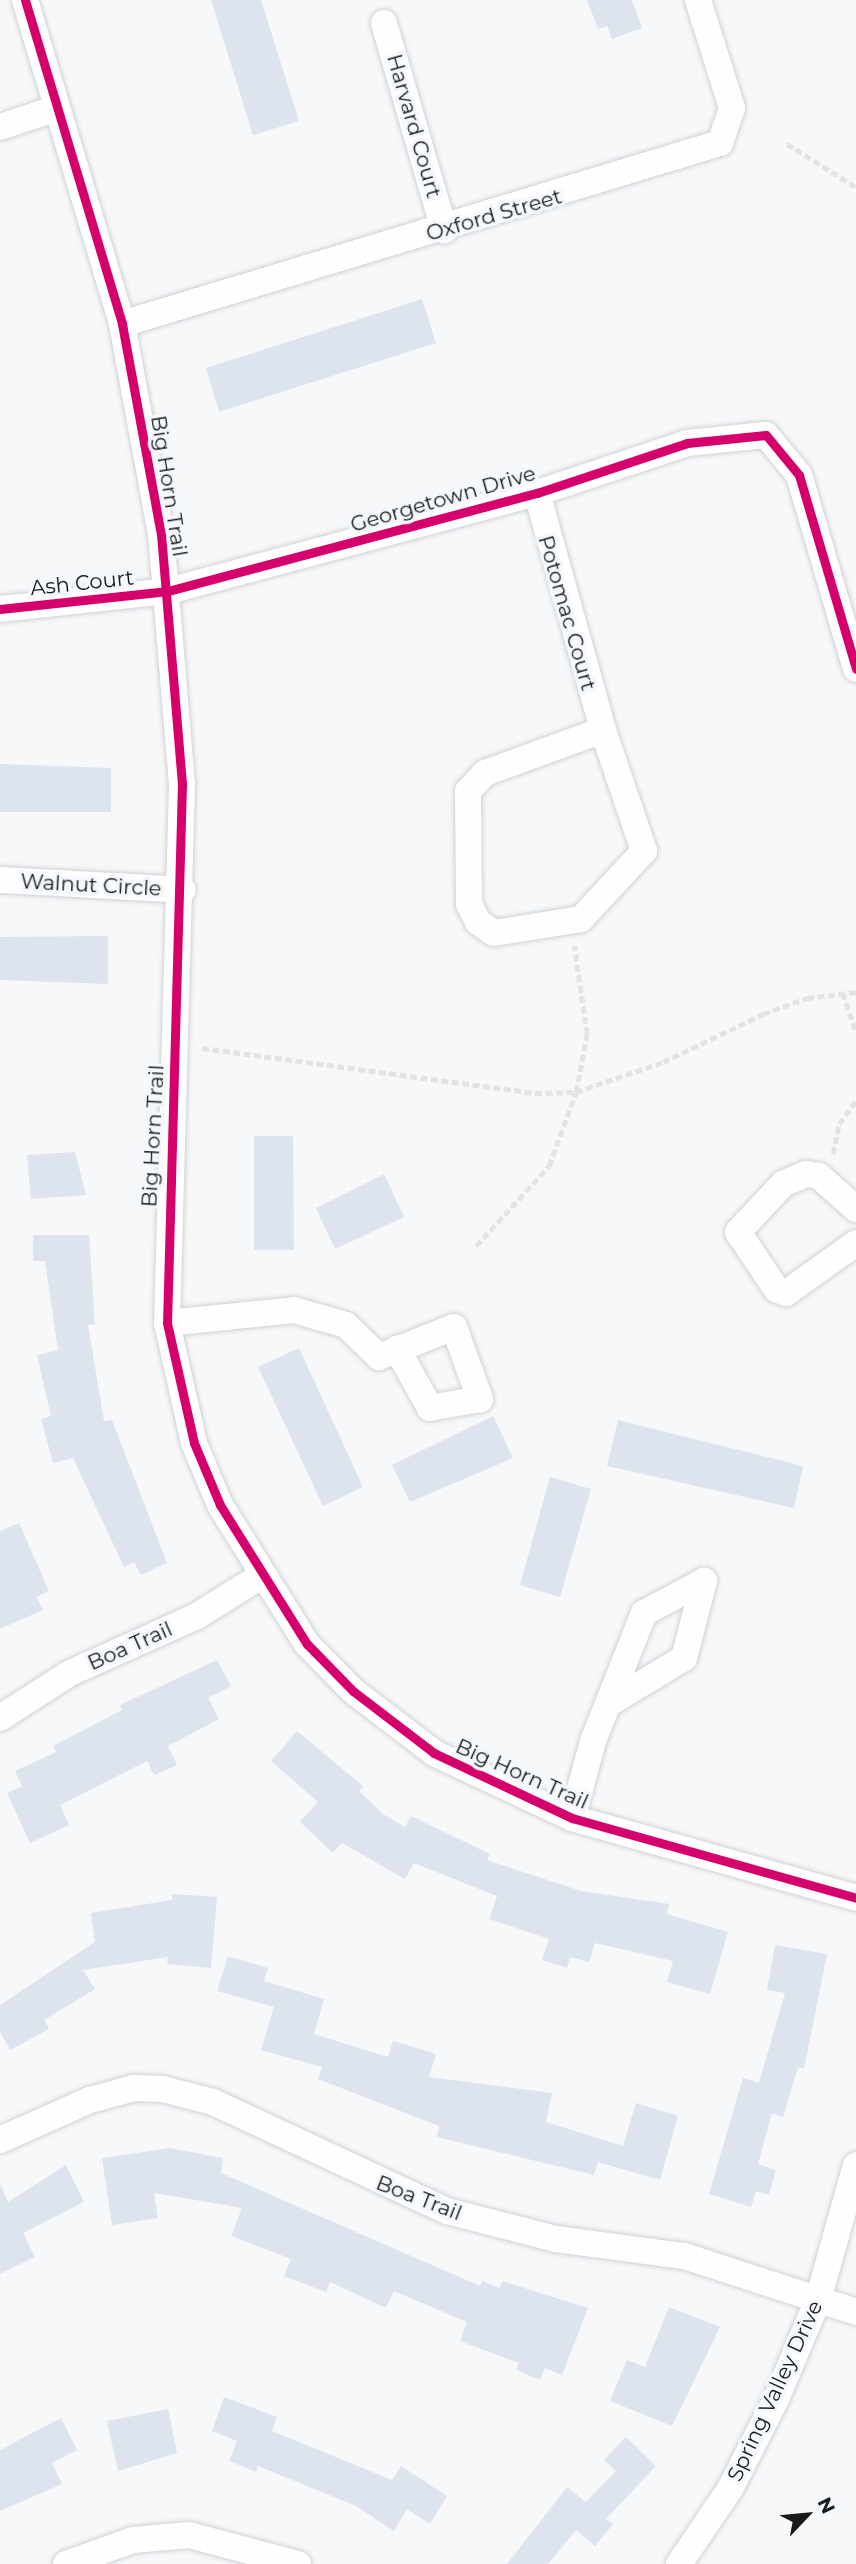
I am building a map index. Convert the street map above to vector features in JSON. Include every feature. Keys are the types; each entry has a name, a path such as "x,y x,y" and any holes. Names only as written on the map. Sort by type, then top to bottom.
{"street":[{"name":"Big Horn Trail","path":"25,0 122,324 168,591 182,784 183,890 165,1226 167,1323 194,1443 220,1505 261,1576 301,1637 380,1714 476,1777 572,1818 856,1898"},
{"name":"Oxford Street","path":"122,324 444,230 720,143 732,108 698,0"},
{"name":"Harvard Court","path":"384,23 444,230"},
{"path":"0,127 57,108"},
{"name":"Georgetown Drive","path":"168,591 537,493 687,443 766,435 799,475 856,669"},
{"name":"Potomac Court","path":"537,493 603,730 643,851 581,919 494,933 478,922 468,904 468,791 485,773 603,730"},
{"name":"Ash Court","path":"0,609 168,591"},
{"name":"Walnut Circle","path":"0,880 183,890"},
{"path":"856,1209 819,1176 793,1177 743,1221 740,1243 776,1289 786,1293 856,1243"},
{"path":"167,1323 294,1310 346,1325 379,1357 397,1349"},
{"name":"Boa Trail","path":"0,1718 70,1673 198,1616 261,1576"},
{"path":"572,1818 608,1704 644,1613 704,1581 684,1658 608,1704"},
{"name":"Boa Trail","path":"0,2140 90,2100 134,2088 163,2089 213,2102 447,2211 556,2239 684,2256 856,2312"},
{"name":"Spring Valley Drive","path":"678,2564 753,2446 818,2300 856,2165"},
{"path":"66,2564 133,2540 189,2535 298,2564"}],"path":[{"path":"787,144 856,187"},
{"path":"476,1246 548,1166 576,1092 587,1034 573,940"},
{"path":"202,1048 535,1093 576,1092 663,1062 762,1014 856,992"},
{"path":"843,993 856,1031"},
{"path":"827,1183 839,1124 856,1101"}],"building":[{"path":"211,0 261,0 299,121 253,135"},
{"path":"587,0 632,0 642,28 612,39 607,26 598,29"},
{"path":"422,299 436,343 219,412 206,368"},
{"path":"0,764 111,768 111,812 0,812"},
{"path":"108,936 108,984 0,980 0,937"},
{"path":"254,1136 293,1136 294,1250 254,1250"},
{"path":"75,1152 86,1195 31,1199 27,1155"},
{"path":"384,1174 404,1217 335,1249 316,1208"},
{"path":"33,1235 89,1235 95,1324 88,1325 104,1421 112,1420 167,1563 141,1575 134,1562 124,1567 73,1458 53,1463 41,1419 51,1416 37,1355 58,1350 45,1261 33,1261"},
{"path":"299,1348 363,1487 323,1506 258,1367"},
{"path":"493,1416 513,1458 410,1502 392,1465"},
{"path":"618,1420 803,1466 794,1508 607,1466"},
{"path":"550,1477 591,1489 560,1597 520,1585"},
{"path":"19,1523 49,1591 36,1597 43,1610 0,1629 0,1531"},
{"path":"217,1660 231,1686 208,1698 219,1719 168,1746 177,1765 154,1775 147,1761 60,1805 69,1825 30,1843 7,1793 22,1786 15,1771 56,1752 53,1746 122,1710 120,1705"},
{"path":"297,1731 364,1787 359,1791 383,1814 405,1827 411,1816 490,1854 487,1860 581,1891 669,1904 667,1914 728,1932 710,1994 667,1982 673,1961 595,1943 589,1962 570,1957 567,1968 542,1960 549,1939 489,1919 497,1896 414,1863 405,1879 342,1843 333,1853 300,1822 318,1802 271,1761"},
{"path":"172,1894 217,1897 211,1968 167,1964 168,1957 83,1970 95,1989 44,2020 49,2029 10,2050 0,2032 0,2005 95,1942 91,1913 172,1900"},
{"path":"775,1945 827,1954 804,2069 798,2067 783,2117 772,2113 758,2164 776,2170 769,2195 756,2191 751,2207 709,2194 743,2078 759,2083 785,1993 767,1990"},
{"path":"228,1956 268,1968 264,1981 324,1999 314,2034 388,2057 393,2041 436,2054 429,2077 552,2093 546,2122 623,2146 636,2103 678,2116 660,2180 598,2162 594,2175 437,2137 439,2126 318,2079 322,2067 261,2050 274,2007 217,1991"},
{"path":"170,2148 223,2158 221,2173 480,2286 482,2281 500,2288 502,2281 588,2308 562,2375 545,2368 540,2380 516,2370 519,2363 460,2341 467,2322 394,2291 386,2308 330,2282 326,2292 284,2276 291,2259 231,2236 242,2208 154,2193 158,2218 112,2225 102,2158"},
{"path":"66,2165 84,2202 23,2233 35,2257 0,2274 0,2184 8,2202"},
{"path":"669,2307 720,2327 672,2426 610,2401 627,2360 645,2367"},
{"path":"224,2397 277,2417 272,2431 392,2480 401,2466 447,2496 430,2524 407,2509 394,2531 356,2506 258,2466 256,2472 229,2461 237,2441 212,2431"},
{"path":"168,2409 177,2453 118,2471 107,2421"},
{"path":"61,2418 77,2450 52,2463 62,2484 0,2511 0,2450"},
{"path":"626,2437 656,2466 606,2519 613,2524 595,2546 576,2530 548,2564 507,2564 567,2487 586,2502 616,2471 604,2460"}],"cycle path":[{"path":"25,0 122,324 161,534 182,784 167,1323 194,1443 220,1505 307,1644 353,1691 434,1753 572,1818 856,1898"},
{"path":"0,609 168,591 537,493 687,443 766,435 799,475 856,669"}]}
